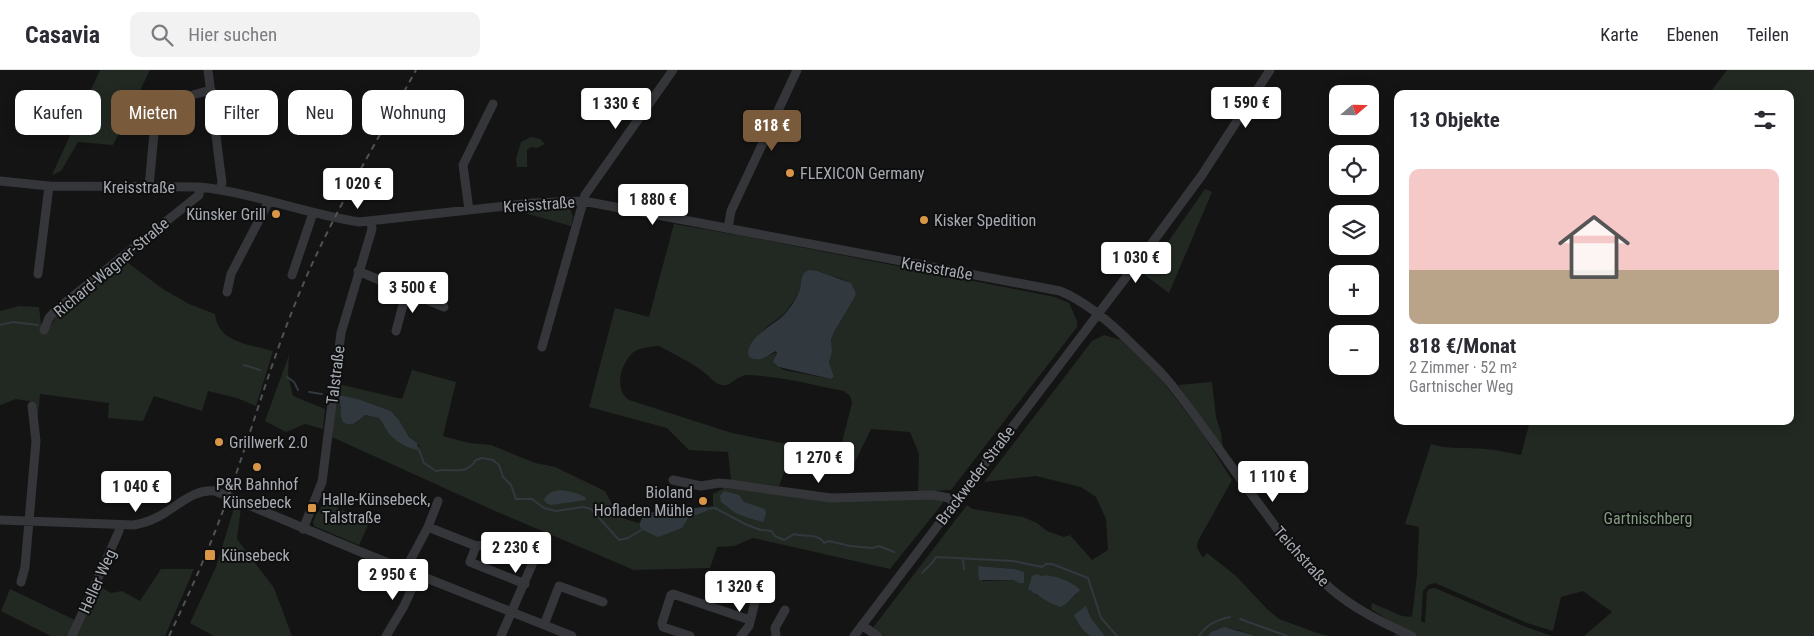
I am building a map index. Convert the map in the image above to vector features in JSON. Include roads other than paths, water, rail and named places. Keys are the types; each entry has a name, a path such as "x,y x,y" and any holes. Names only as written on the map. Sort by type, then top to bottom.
{"street":[{"path":"208,70 211,90"},
{"path":"542,347 585,195 673,70"},
{"path":"728,228 731,211 797,70"},
{"name":"Brackweder Straße","path":"854,636 1202,175 1270,70"},
{"path":"148,187 155,122 171,104 185,97 205,92"},
{"path":"469,210 463,165 494,104"},
{"path":"216,135 220,189"},
{"name":"Kreisstraße","path":"0,180 50,186 200,187 220,189 343,220 371,222 533,203 583,201 1060,291 1071,296 1098,315"},
{"path":"38,274 50,186"},
{"name":"Richard-Wagner-Straße","path":"44,330 49,318 56,310 199,195 200,187"},
{"path":"227,292 231,274 269,201"},
{"path":"292,276 313,212"},
{"name":"Talstraße","path":"303,529 322,482 341,333 372,229 371,222"},
{"path":"358,271 444,306"},
{"path":"396,331 407,290"},
{"name":"Teichstraße","path":"1098,315 1119,332 1170,383 1296,553 1330,588 1375,618 1412,636"},
{"path":"21,582 25,567 36,441 32,406"},
{"path":"673,480 701,486 719,483 730,484 831,498 933,495 949,498 954,503"},
{"path":"0,520 134,525 152,520 202,491 215,491 303,529 572,636"},
{"path":"405,570 428,527 438,501"},
{"name":"Heller Weg","path":"72,636 119,531 119,525"},
{"path":"428,527 476,546 485,545 488,537"},
{"path":"501,636 513,613 541,544"},
{"path":"476,546 470,562 525,584"},
{"path":"386,636 404,606 418,575"},
{"path":"544,625 560,586 602,602"},
{"path":"690,636 663,627 662,623 673,594 750,620"},
{"path":"741,636 749,626 756,598"},
{"path":"776,636 775,628 785,610"},
{"path":"862,625 877,636"}],"waterway":[{"path":"0,325 13,322 38,325"},
{"path":"244,365 260,370"},
{"path":"287,377 294,382 298,390"},
{"path":"309,392 322,394"},
{"path":"419,450 424,463 436,471 463,470 472,465 476,460 482,458 493,460 499,465 503,477 511,485 516,499 532,499 544,508 556,511 583,507 591,509 619,540 628,538 643,529"},
{"path":"706,509 715,508 747,525 771,531 775,536 784,540 794,534 815,537 824,543 829,541 850,546 872,548 879,546 894,552"},
{"path":"922,573 936,557 1013,561 1042,567 1046,564 1052,564 1088,578 1101,618 1117,636"},
{"path":"963,559 964,569"},
{"path":"1199,636 1205,628 1213,623 1230,617"},
{"path":"1240,619 1287,636"}],"railway":[{"path":"169,636 221,515 277,352 308,274 352,186 416,70"}],"place":[{"name":"FLEXICON Germany","path":"790,173"},
{"name":"Künsker Grill","path":"276,214"},
{"name":"Kisker Spedition","path":"924,220"},
{"name":"Grillwerk 2.0","path":"219,442"},
{"name":"P&R Bahnhof Künsebeck","path":"257,467"},
{"name":"Bioland Hofladen Mühle","path":"703,501"},
{"name":"Halle-Künsebeck, Talstraße","path":"312,508"},
{"name":"Künsebeck","path":"210,555"}],"park label":[{"name":"Gartnischberg","path":"1648,518"}]}
